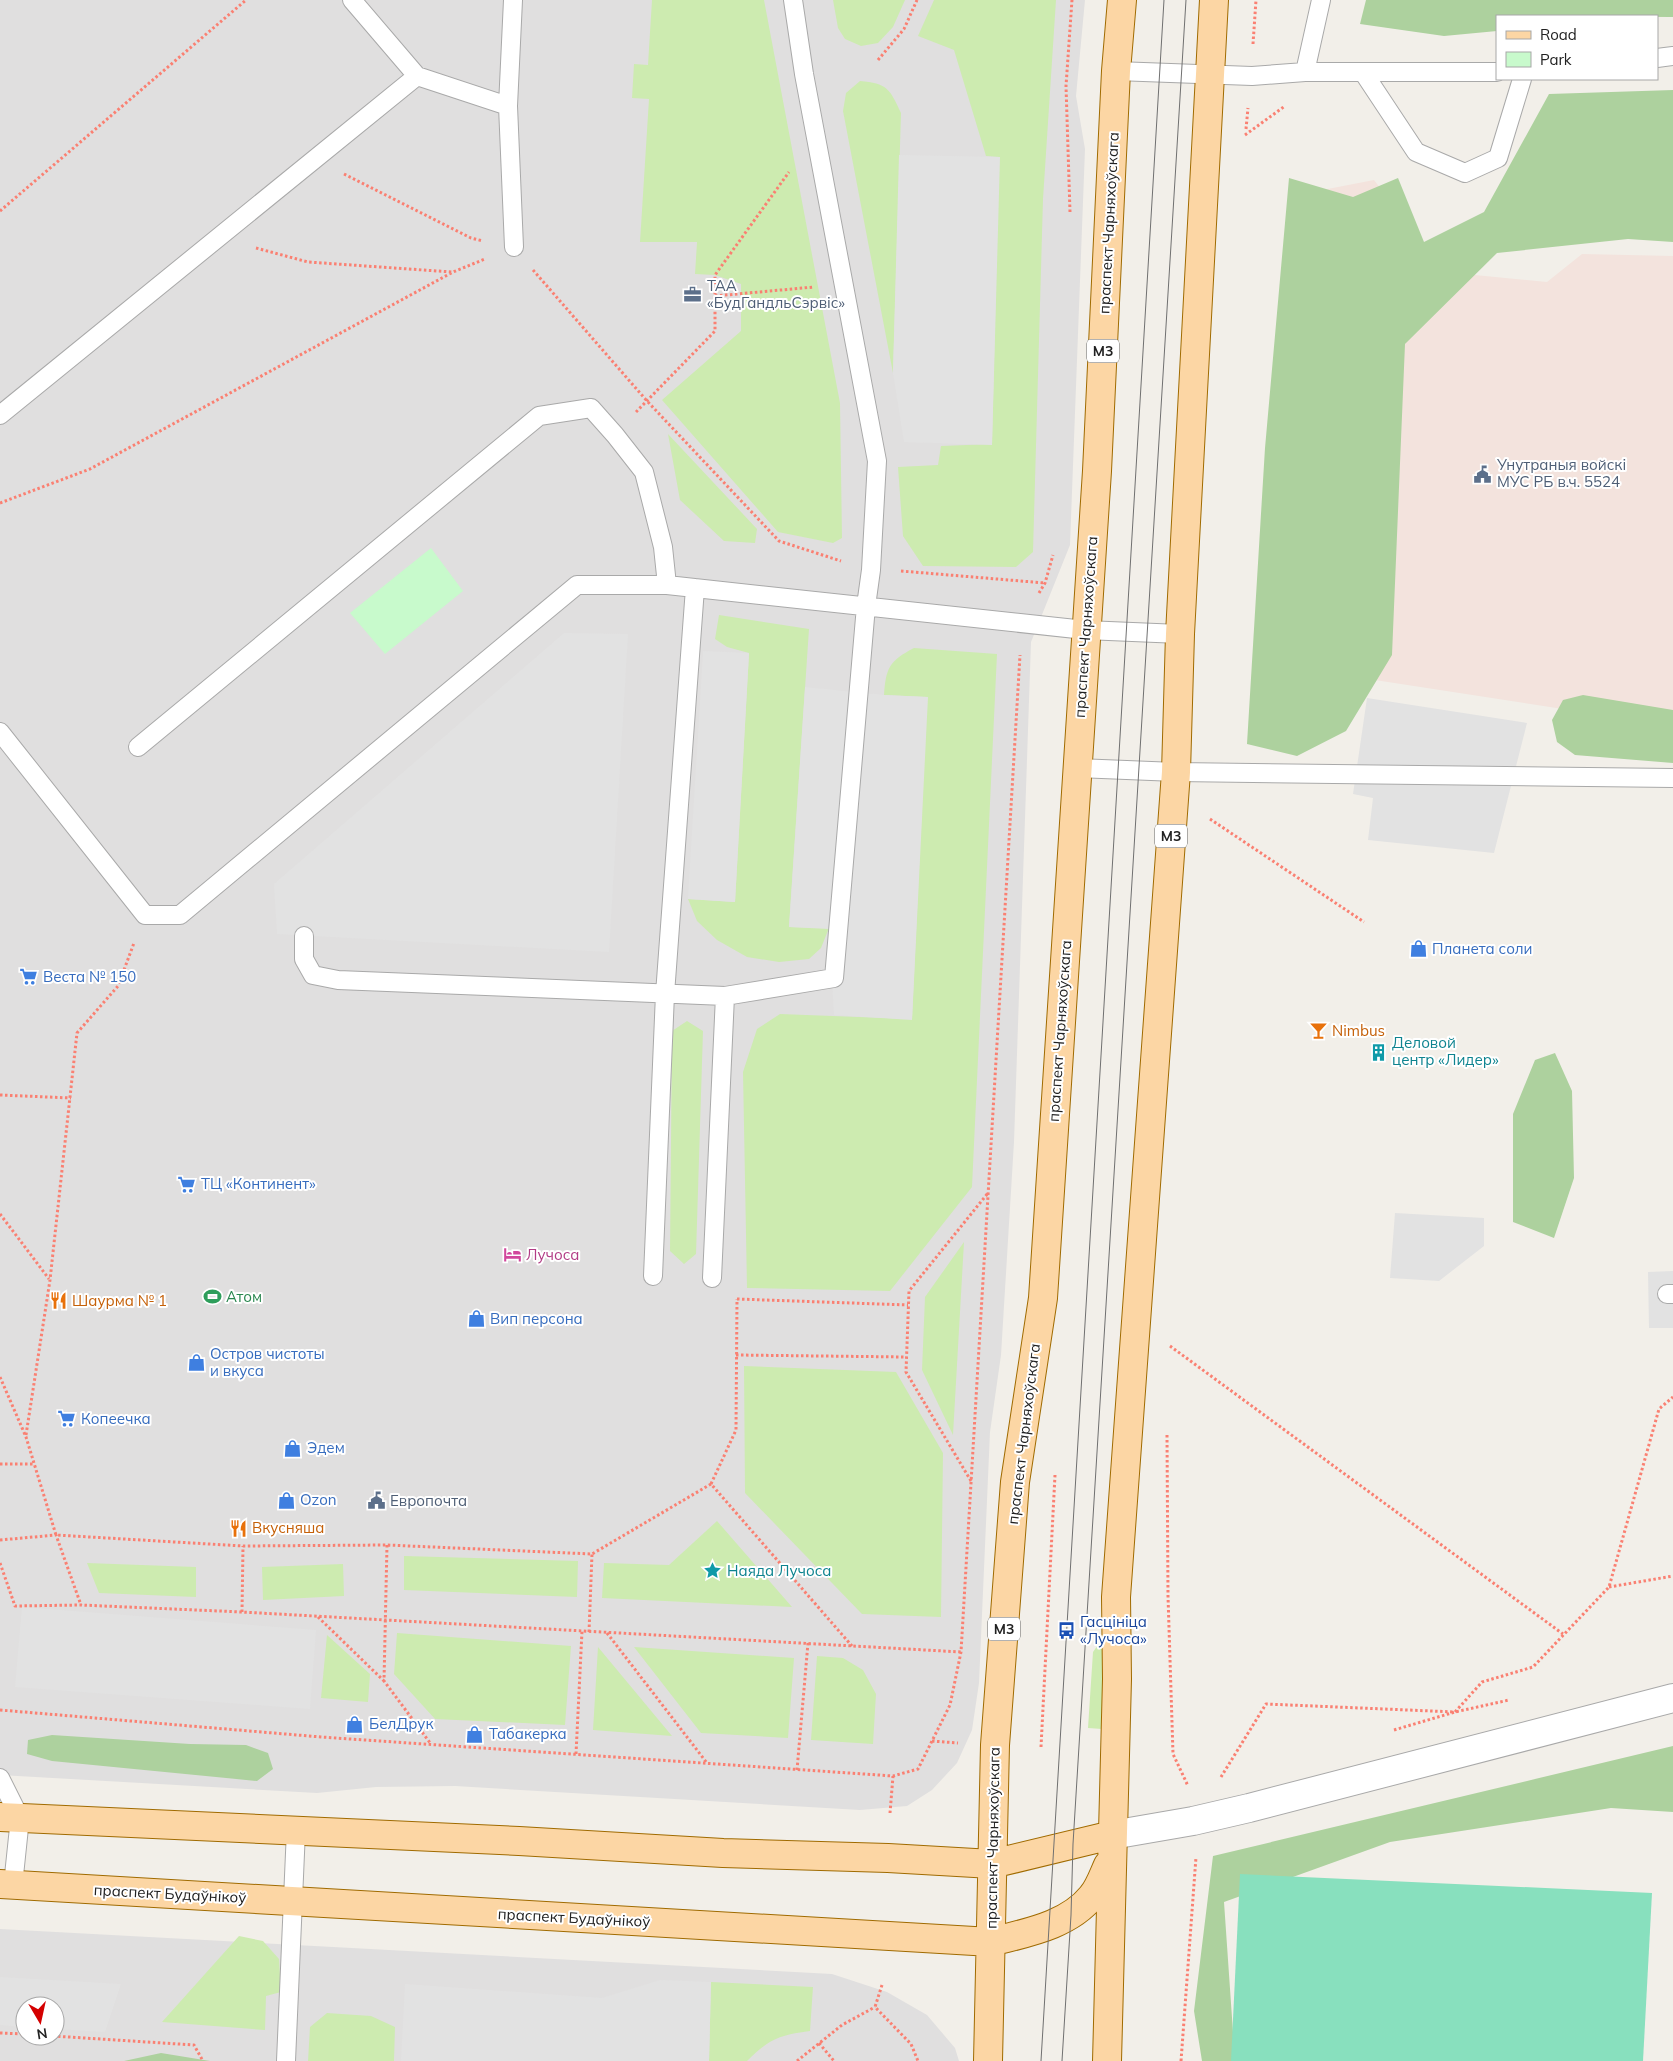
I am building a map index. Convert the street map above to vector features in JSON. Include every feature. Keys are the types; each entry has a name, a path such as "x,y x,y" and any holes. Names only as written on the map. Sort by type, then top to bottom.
{"main road":[{"name":"праспект Чарняхоўскага","path":"988,2061 995,1744 1016,1482 1043,1298 1085,630 1097,471 1116,71 1122,0"},
{"name":"М3","path":"1107,2061 1117,1680 1116,1598 1176,772 1180,634 1214,0"},
{"path":"10,1817 723,1853 888,1858 992,1864 1112,1846"},
{"name":"праспект Будаўнікоў","path":"7,1885 991,1942 1048,1926 1071,1915 1092,1896 1112,1846"}],"street":[{"path":"1112,1846 1193,1821 1673,1698"}],"lane":[{"path":"352,0 417,76 508,106"},
{"path":"513,0 508,106 514,248"},
{"path":"304,936 304,959 313,974 338,980 726,996 834,978 866,606 871,570 877,461 792,0"},
{"path":"1305,72 1321,0"},
{"path":"1658,58 1673,56"},
{"path":"1116,71 1252,76 1305,72 1496,72"},
{"path":"1363,72 1416,152 1465,173 1498,158 1522,80"},
{"path":"0,415 417,76"},
{"path":"138,747 539,416 590,408 615,435 644,472 663,547 667,585"},
{"path":"0,732 145,915 180,915 577,586 667,585 1085,630 1180,634"},
{"path":"653,1276 664,994 695,588"},
{"path":"1077,768 1176,772 1673,778"},
{"path":"712,1278 726,996"},
{"path":"0,1778 10,1817 7,1885"},
{"path":"286,2061 296,1830"}],"path":[{"path":"0,211 246,0"},
{"path":"878,60 904,29 917,0"},
{"path":"1071,219 1066,86 1072,0"},
{"path":"315,160 471,238 514,248 647,401 779,541 871,570 1045,583"},
{"path":"615,435 715,331 715,275 793,167"},
{"path":"218,238 308,262 453,272"},
{"path":"0,503 90,469 453,272 514,248"},
{"path":"715,296 814,286"},
{"path":"0,1710 431,1744 796,1770 893,1776 918,1769 950,1705 961,1652 1022,623 1045,583 1054,554"},
{"path":"1205,816 1364,922"},
{"path":"26,1437 50,1280 77,1032 118,986 145,915"},
{"path":"0,1095 71,1098"},
{"path":"972,1482 906,1372 908,1305 909,1291 988,1193"},
{"path":"0,1214 50,1280"},
{"path":"737,1299 908,1305"},
{"path":"1166,1352 1166,1342 1564,1634"},
{"path":"736,1355 906,1357"},
{"path":"0,1377 26,1437 56,1535 81,1605"},
{"path":"1217,1784 1266,1704 1455,1712 1482,1682 1532,1666 1609,1587 1659,1408 1673,1397"},
{"path":"1167,1430 1168,1596 1173,1754 1191,1791"},
{"path":"0,1464 34,1464"},
{"path":"1041,1747 1056,1470"},
{"path":"0,1540 56,1535 243,1546 387,1545 592,1554 711,1484 852,1646"},
{"path":"384,1681 387,1545"},
{"path":"242,1612 243,1546"},
{"path":"589,1632 592,1554"},
{"path":"0,1564 15,1606 81,1605 242,1612 961,1652"},
{"path":"1609,1587 1673,1576"},
{"path":"318,1617 384,1681 431,1744"},
{"path":"576,1754 582,1631"},
{"path":"607,1632 707,1764"},
{"path":"796,1770 808,1644"},
{"path":"931,1741 967,1743"},
{"path":"890,1813 893,1776"},
{"path":"1181,2061 1196,1854"},
{"path":"797,2061 842,2025 875,2007 882,1985"},
{"path":"875,2007 912,2044 918,2061"},
{"path":"0,2033 15,2034"},
{"path":"65,2037 194,2045 203,2061"},
{"path":"819,2043 834,2061"}],"shaded area":[{"path":"0,0 1085,0 1076,96 1085,149 1070,545 1031,642 1014,1142 1001,1355 990,1432 979,1683 972,1730 957,1763 932,1790 907,1806 860,1810 455,1786 376,1787 317,1793 0,1775"},
{"path":"899,155 1000,157 992,445 904,442 893,373"},
{"name":"Унутраныя войскі МУС РБ в.ч. 5524","path":"1374,180 1444,272 1547,282 1582,254 1673,256 1673,726 1284,666 1307,193"},
{"path":"564,633 628,634 609,952 277,934 274,884"},
{"path":"703,651 749,653 735,902 688,899"},
{"path":"805,687 884,695 928,697 912,1020 834,1015 829,929 789,927"},
{"path":"1367,698 1527,723 1494,853 1368,840 1373,798 1353,794"},
{"path":"1395,1213 1484,1218 1484,1246 1439,1281 1390,1278"},
{"path":"1673,1271 1673,1328 1649,1328 1648,1272"},
{"path":"22,1607 316,1630 310,1709 15,1687"},
{"path":"0,1929 832,1974 887,1992 927,2015 955,2048 959,2061 0,2061"},
{"path":"0,1977 121,1984 105,2032 65,2030 65,1996 15,1996 15,2026 0,2025"},
{"path":"660,1980 711,1982 709,2061 401,2061 405,1984 602,1998"}],"green space":[{"path":"652,0 764,0 840,403 842,538 833,543 778,532 662,400 741,331 741,284 715,275 695,274 697,242 640,242 649,99 632,98 634,64 648,65"},
{"path":"833,0 905,0 893,27 878,43 861,46 845,39 838,28"},
{"path":"934,0 1056,0 1043,199 1033,552 1016,567 923,566 903,536 898,467 938,465 941,446 992,444 999,157 986,156 954,50 918,36"},
{"path":"1366,0 1673,0 1673,17 1658,17 1658,15 1496,15 1496,31 1444,36 1360,24"},
{"path":"860,81 876,83 886,89 894,98 901,113 893,373 843,111 846,93"},
{"path":"1673,90 1673,242 1628,239 1497,253 1405,344 1392,655 1346,731 1297,756 1247,744 1265,448 1289,178 1353,197 1398,178 1424,242 1484,212 1549,94"},
{"path":"668,434 757,529 755,543 724,541 680,500"},
{"path":"431,548 463,591 385,654 350,613"},
{"path":"719,615 809,629 789,927 829,928 821,948 809,959 779,962 747,957 717,940 697,921 688,899 735,902 749,653 727,647 715,639"},
{"path":"914,648 997,654 972,1187 890,1291 747,1288 743,1072 757,1029 780,1014 912,1019 927,697 884,695 890,666 899,657"},
{"path":"1583,695 1673,710 1673,763 1575,755 1557,742 1552,720 1563,700"},
{"path":"687,1021 703,1031 696,1254 684,1264 670,1251 672,1031"},
{"path":"1555,1053 1572,1091 1574,1178 1554,1238 1513,1222 1513,1114 1535,1060"},
{"path":"964,1242 953,1435 922,1370 925,1297"},
{"path":"744,1366 896,1372 943,1453 941,1617 862,1614 745,1493"},
{"path":"717,1521 792,1607 602,1598 604,1563 669,1565"},
{"path":"404,1556 578,1561 577,1597 404,1590"},
{"path":"87,1563 196,1567 196,1597 99,1593"},
{"path":"343,1564 344,1596 263,1600 262,1567"},
{"path":"397,1633 571,1646 565,1725 435,1719 394,1674"},
{"path":"327,1635 370,1674 368,1702 321,1698"},
{"path":"1100,1642 1107,1653 1102,1729 1088,1728 1093,1652"},
{"path":"598,1647 672,1736 593,1730"},
{"path":"634,1647 794,1658 788,1738 701,1733"},
{"path":"817,1656 843,1658 863,1670 876,1694 873,1744 811,1740"},
{"path":"52,1735 190,1744 246,1745 268,1753 273,1769 257,1781 52,1761 27,1754 28,1740"},
{"path":"1673,1746 1673,1812 1611,1808 1390,1842 1224,1902 1235,2061 1202,2061 1194,2011 1213,1856"},
{"path":"1240,1874 1652,1893 1643,2061 1231,2061"},
{"path":"239,1936 263,1941 279,1959 281,1992 266,1996 265,2030 162,2022"},
{"path":"711,1982 813,1987 810,2031 790,2034 775,2039 747,2061 709,2061"},
{"path":"327,2013 371,2016 395,2027 394,2061 308,2061 310,2027"},
{"path":"161,2053 210,2061 124,2061"}],"tram line":[{"path":"1041,2061 1164,0"},
{"path":"1062,2061 1071,1915 1073,1844 1186,0"}],"place":[{"name":"ТАА «БудГандльСэрвіс»","path":"693,295"},
{"name":"Унутраныя войскі МУС РБ в.ч. 5524","path":"1483,474"},
{"name":"Планета соли","path":"1418,949"},
{"name":"Веста № 150","path":"29,977"},
{"name":"Nimbus","path":"1318,1031"},
{"name":"Деловой центр «Лидер»","path":"1378,1052"},
{"name":"ТЦ «Континент»","path":"187,1184"},
{"name":"Лучоса","path":"512,1255"},
{"name":"Атом","path":"212,1297"},
{"name":"Шаурма № 1","path":"58,1301"},
{"name":"Вип персона","path":"476,1319"},
{"name":"Остров чистоты и вкуса","path":"196,1363"},
{"name":"Копеечка","path":"67,1419"},
{"name":"Эдем","path":"293,1448"},
{"name":"Ozon","path":"286,1500"},
{"name":"Европочта","path":"376,1501"},
{"name":"Вкусняша","path":"238,1528"},
{"name":"Наяда Лучоса","path":"713,1571"},
{"name":"Гасцініца «Лучоса»","path":"1066,1631"},
{"name":"БелДрук","path":"355,1724"},
{"name":"Табакерка","path":"475,1734"}]}
